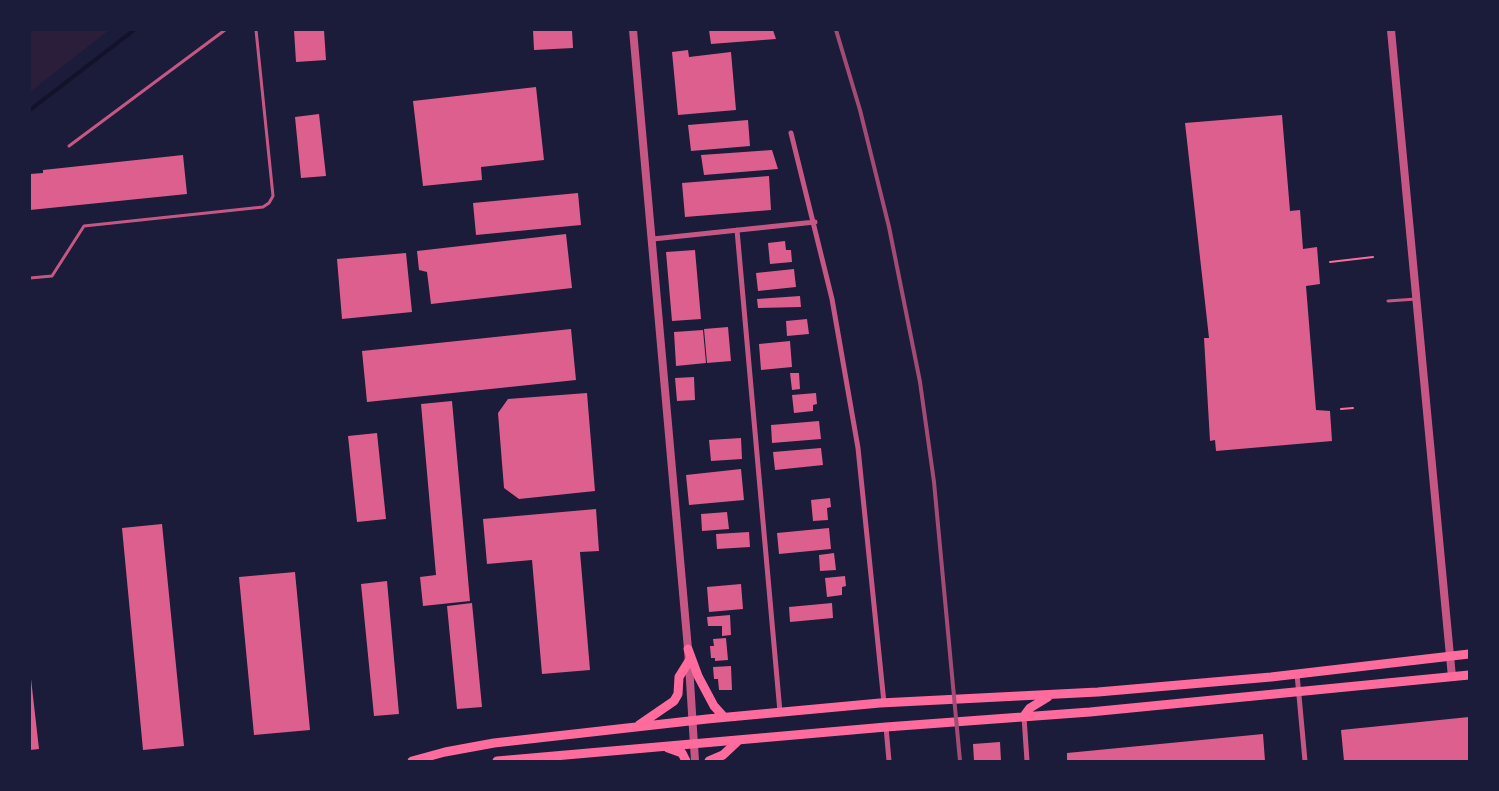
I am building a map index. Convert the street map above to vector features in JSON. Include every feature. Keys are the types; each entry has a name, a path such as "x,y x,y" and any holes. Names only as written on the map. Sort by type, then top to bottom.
{"main road":[{"path":"688,649 698,676 714,706 724,717"},
{"path":"412,761 445,752 494,743 693,720 884,703 1051,696 1297,674 1469,654"},
{"path":"634,727 674,701 678,694 679,677 689,661"},
{"path":"497,761 1298,693 1469,675"},
{"path":"1024,716 1034,705 1051,696"},
{"path":"709,761 723,755 739,740"},
{"path":"655,747 682,753 686,761"}],"street":[{"path":"633,30 688,649 695,761"},
{"path":"1392,30 1452,677"},
{"path":"791,133 815,222 832,299 858,448 884,703"},
{"path":"653,239 815,222"},
{"path":"737,230 780,712"},
{"path":"1297,674 1305,761"},
{"path":"1024,716 1027,761"},
{"path":"886,727 890,761"}],"lane":[{"path":"69,146 225,30"},
{"path":"30,278 52,276 84,226 263,207 269,203 273,196 256,30"},
{"path":"1388,301 1416,299"}],"path":[{"path":"1330,262 1373,257"},
{"path":"1341,409 1353,408"}],"shaded area":[{"path":"30,30 109,30 30,92"}],"building":[{"path":"294,30 324,30 326,60 296,62"},
{"path":"533,30 572,30 573,48 534,50"},
{"path":"709,30 773,30 776,39 711,44"},
{"path":"688,50 689,57 731,52 736,110 678,115 672,52"},
{"path":"536,87 544,160 481,167 482,180 423,186 413,101"},
{"path":"319,114 326,176 301,178 295,117"},
{"path":"1282,115 1290,211 1300,210 1303,249 1317,247 1320,284 1306,286 1316,410 1330,411 1332,441 1216,451 1215,440 1210,441 1204,338 1209,338 1185,123"},
{"path":"748,120 750,146 691,151 688,125"},
{"path":"772,150 778,169 704,175 701,155"},
{"path":"183,155 187,194 30,210 30,174 43,173 43,170"},
{"path":"769,176 771,210 685,217 682,183"},
{"path":"578,193 581,225 476,235 473,203"},
{"path":"566,234 572,288 431,304 427,272 419,270 417,251"},
{"path":"785,241 786,250 791,250 792,262 770,264 768,243"},
{"path":"695,250 701,319 672,321 666,252"},
{"path":"406,253 412,312 342,319 337,259"},
{"path":"794,269 796,287 758,291 756,273"},
{"path":"800,296 801,307 758,308 757,299"},
{"path":"807,319 809,334 787,336 786,321"},
{"path":"728,327 731,361 707,363 704,329"},
{"path":"571,329 576,380 367,402 362,351"},
{"path":"703,330 706,363 676,366 674,332"},
{"path":"790,341 792,367 761,370 759,344"},
{"path":"790,373 799,373 800,389 792,390"},
{"path":"694,377 695,400 677,401 675,378"},
{"path":"587,393 595,491 519,499 504,488 498,413 508,399"},
{"path":"816,393 817,404 813,405 813,411 794,413 792,395"},
{"path":"452,401 470,601 423,606 420,577 436,575 421,404"},
{"path":"819,421 821,439 772,443 771,425"},
{"path":"377,433 386,519 357,522 348,436"},
{"path":"741,438 742,459 711,461 709,440"},
{"path":"821,448 823,465 775,470 773,452"},
{"path":"741,469 744,500 689,505 686,475"},
{"path":"830,498 831,507 827,508 828,520 813,521 811,500"},
{"path":"596,509 599,551 580,552 590,670 542,674 532,560 487,564 483,519"},
{"path":"727,512 729,529 702,531 701,514"},
{"path":"162,524 184,746 143,750 122,528"},
{"path":"829,528 831,549 779,554 777,533"},
{"path":"749,532 750,547 717,549 716,534"},
{"path":"834,553 836,570 820,571 819,555"},
{"path":"295,572 310,730 254,735 239,577"},
{"path":"845,576 846,586 842,587 842,595 827,597 825,578"},
{"path":"387,581 399,714 374,716 361,584"},
{"path":"741,584 743,609 709,612 707,587"},
{"path":"472,603 482,707 457,709 447,606"},
{"path":"832,603 833,618 790,622 789,607"},
{"path":"730,615 731,635 722,636 722,626 708,626 707,617"},
{"path":"726,638 728,660 715,661 715,658 711,658 710,646 714,646 713,639"},
{"path":"731,666 732,690 719,690 718,679 714,679 713,667"},
{"path":"30,670 39,749 30,750"},
{"path":"1469,717 1469,761 1344,761 1341,730"},
{"path":"1263,734 1265,761 1067,761 1067,753"},
{"path":"1000,742 1001,761 974,761 973,744"}],"waterway":[{"path":"30,110 134,30"}],"railway":[{"path":"836,30 860,110 889,227 920,382 934,482 960,761"}]}
